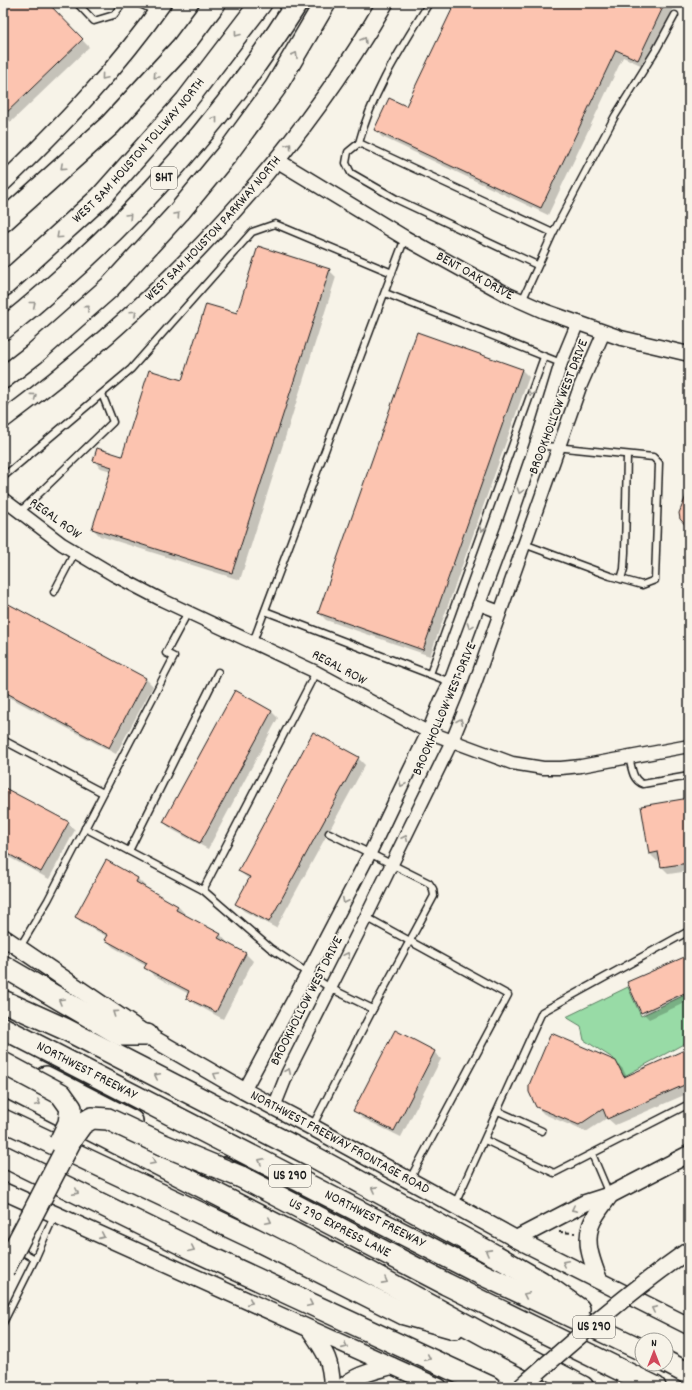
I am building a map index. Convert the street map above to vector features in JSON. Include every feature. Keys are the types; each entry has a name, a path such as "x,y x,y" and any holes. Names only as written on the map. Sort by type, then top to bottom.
{"highway":[{"path":"3,221 110,125 182,47 214,3"},
{"name":"WEST SAM HOUSTON TOLLWAY NORTH","path":"3,286 101,197 186,101 261,3"},
{"name":"SHT","path":"3,329 54,287 87,257 178,163 207,129 248,76 297,3"},
{"path":"3,378 34,354 110,288 180,212 226,155 275,88 325,3"},
{"path":"3,966 121,1035 147,1035"},
{"path":"3,992 65,1029"},
{"path":"3,1001 65,1029 316,1158 496,1256 541,1282 634,1346"},
{"name":"NORTHWEST FREEWAY","path":"8,1030 475,1271 634,1346"},
{"name":"US 290 EXPRESS LANE","path":"3,1055 446,1284 655,1387"},
{"path":"3,1063 61,1094 71,1108 69,1123 64,1134 3,1252"},
{"path":"3,1085 367,1271 584,1387"},
{"path":"3,1271 72,1138 82,1124 92,1118 108,1119 161,1144 241,1177"},
{"path":"3,1120 253,1238 404,1314 488,1337"},
{"path":"3,1156 192,1249 490,1387"},
{"path":"674,1366 689,1374"}],"main road":[{"name":"WEST SAM HOUSTON PARKWAY NORTH","path":"3,420 86,355 156,292 234,212 278,161 343,72 385,3"},
{"path":"3,183 73,113 160,7"},
{"name":"NORTHWEST FREEWAY FRONTAGE ROAD","path":"3,937 147,1035 244,1091 516,1238 689,1326"},
{"path":"516,1238 585,1203 610,1195 689,1154"},
{"path":"3,1191 439,1387"},
{"path":"599,1280 590,1253 588,1239 591,1225 610,1195"},
{"path":"521,1387 636,1290 689,1250"},
{"path":"310,1330 327,1356 331,1369 332,1387"},
{"path":"343,1387 366,1373 392,1366"}],"street":[{"name":"BENT OAK DRIVE","path":"278,161 405,238 477,278 544,311 621,338 689,354"},
{"name":"BROOKHOLLOW WEST DRIVE","path":"244,1091 370,853 428,732 450,682 507,529 536,445 561,363 578,322"},
{"name":"BROOKHOLLOW WEST DRIVE","path":"274,1107 288,1072 452,741 472,692 580,387 604,332"},
{"name":"REGAL ROW","path":"3,499 62,544 114,575 188,612 316,672 428,732 452,741 512,762 543,768 581,766 689,746"},
{"path":"479,604 500,612"}],"lane":[{"path":"77,3 94,21 114,15 123,3"},
{"path":"138,3 160,7"},
{"path":"429,3 406,39 375,97 364,122 359,143 348,152 346,163 351,173 398,200 537,265"},
{"path":"522,300 553,233 615,116 656,50 675,15"},
{"path":"359,143 553,233"},
{"path":"3,477 131,369 252,232 275,224 392,273"},
{"path":"253,642 405,238"},
{"path":"385,293 561,363"},
{"path":"430,674 544,356"},
{"path":"20,512 113,422 102,394"},
{"path":"524,544 621,579 642,585 655,580 659,463 653,457 536,445"},
{"path":"621,579 624,569 625,552 627,455"},
{"path":"54,592 75,552"},
{"path":"265,611 450,682"},
{"path":"19,948 48,900 174,657 166,653 188,612"},
{"path":"129,851 218,672"},
{"path":"203,890 316,672"},
{"path":"3,740 103,793"},
{"path":"630,757 634,777 638,782 643,784 689,776"},
{"path":"85,828 203,890 270,948 330,988 372,1009"},
{"path":"312,1127 372,1009 434,896 433,889 429,882 329,833"},
{"path":"366,917 508,996 410,1180"},
{"path":"455,1205 542,1012 689,931"},
{"path":"485,1140 554,1173 689,1104"},
{"path":"498,1111 542,1131"},
{"path":"592,1154 610,1195"},
{"path":"3,1323 35,1259 55,1214"},
{"path":"3,1241 35,1259"}],"path":[{"path":"559,1232 581,1233"}],"green space":[{"path":"628,987 641,1016 689,993 689,1041 619,1079 611,1069 614,1059 584,1040 581,1026 566,1017"}],"building":[{"path":"3,3 48,3 83,39 3,116"},
{"path":"455,3 665,3 638,60 616,50 541,208 374,130 389,98 406,106"},
{"path":"258,246 330,269 232,573 92,529 112,467 93,461 97,448 122,456 149,370 182,380 206,304 237,313"},
{"path":"417,332 522,369 423,650 318,613"},
{"path":"689,489 689,529 680,519 679,513"},
{"path":"3,601 146,678 109,748 3,691"},
{"path":"235,690 272,711 200,843 163,822"},
{"path":"313,732 359,757 269,922 235,904 250,877 238,871"},
{"path":"3,787 69,822 41,872 3,851"},
{"path":"689,798 689,863 661,867 658,852 649,854 641,806"},
{"path":"106,860 138,878 136,882 178,906 176,910 221,934 218,938 246,953 216,1012 186,998 189,991 144,968 147,963 105,940 108,935 75,917"},
{"path":"689,955 689,991 641,1013 627,982"},
{"path":"395,1030 435,1051 394,1131 353,1111"},
{"path":"551,1033 616,1061 624,1077 689,1048 689,1083 607,1119 603,1109 579,1125 536,1107 529,1092 529,1085"}]}
